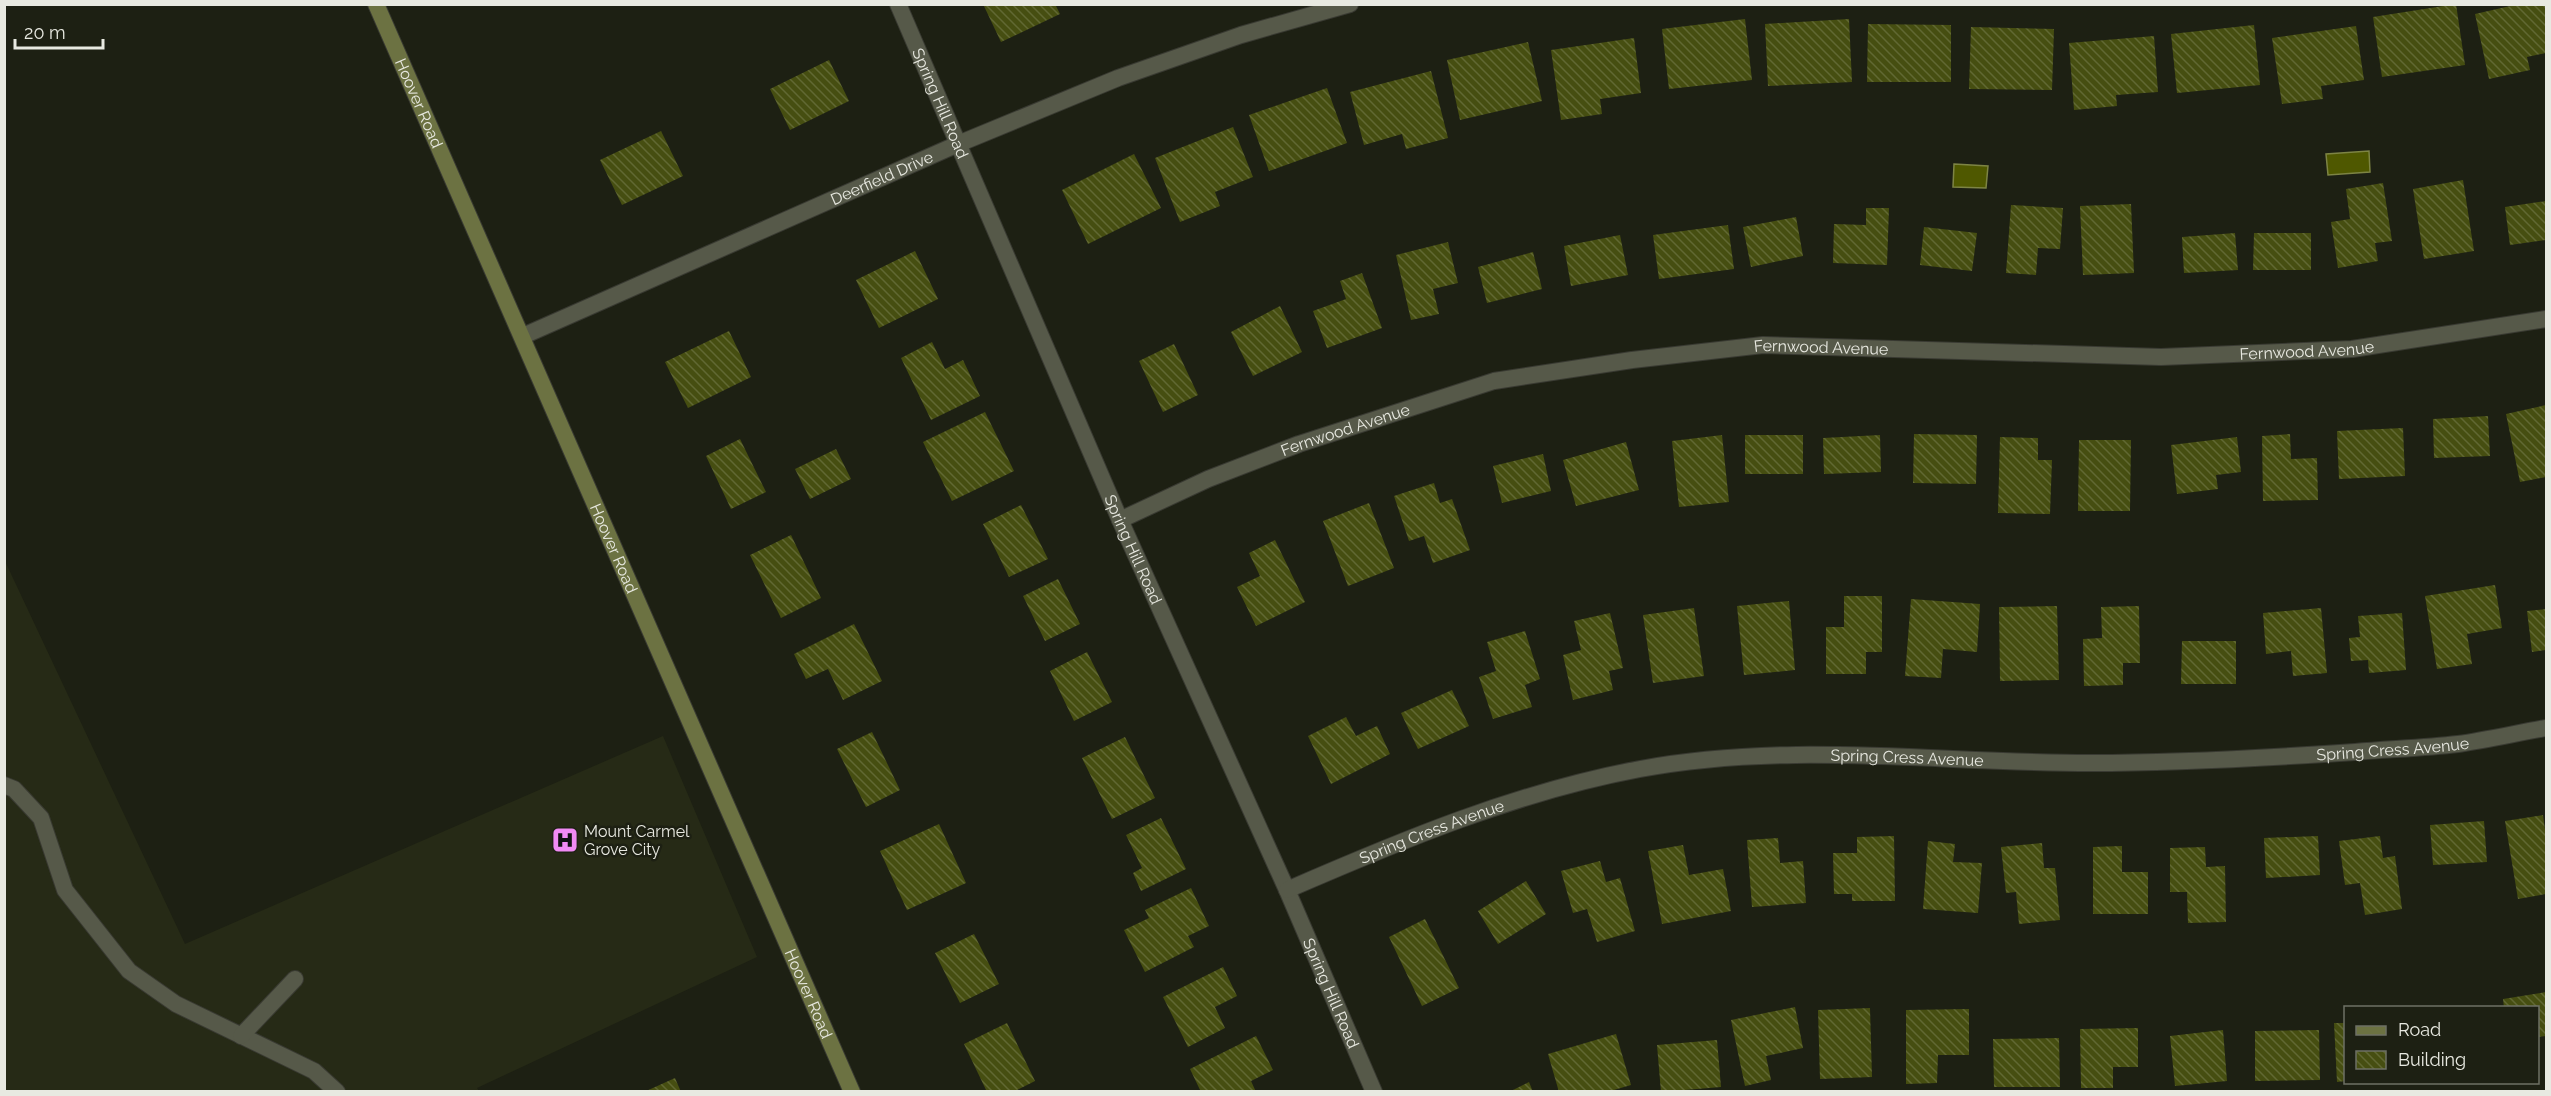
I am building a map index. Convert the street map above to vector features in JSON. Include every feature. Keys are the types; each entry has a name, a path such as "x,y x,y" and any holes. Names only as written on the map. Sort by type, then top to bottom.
{"main road":[{"name":"Hoover Road","path":"376,4 852,1092"}],"street":[{"name":"Spring Hill Road","path":"898,4 1120,520 1287,890 1374,1092"},
{"name":"Deerfield Drive","path":"523,336 958,144 1118,78 1241,35 1350,4"},
{"name":"Fernwood Avenue","path":"1120,520 1208,479 1299,444 1494,381 1632,360 1763,345 2161,357 2352,349 2547,319"},
{"name":"Spring Cress Avenue","path":"1287,890 1382,849 1502,804 1575,783 1642,768 1731,759 1824,754 2090,763 2288,757 2457,744 2547,728"},
{"path":"4,785 14,789 40,818 65,890 129,971 176,1004 314,1071 338,1092"},
{"path":"241,1036 295,979"}],"shaded area":[{"path":"2369,151 2370,172 2328,175 2326,154"},
{"path":"1954,164 1988,166 1986,188 1953,187"},
{"name":"Mount Carmel Grove City","path":"4,559 185,944 663,736 757,957 477,1088 479,1091 5,1091"}],"building":[{"path":"983,4 1055,4 1060,14 1001,42"},
{"path":"2456,4 2465,65 2382,77 2373,17"},
{"path":"2519,4 2546,4 2546,53 2527,57 2530,70 2489,79 2475,14"},
{"path":"1745,19 1752,80 1669,89 1662,29"},
{"path":"1849,19 1852,82 1768,86 1765,24"},
{"path":"1868,24 1951,25 1951,82 1867,82"},
{"path":"2254,25 2260,85 2177,93 2171,34"},
{"path":"2356,26 2364,80 2321,86 2323,99 2282,104 2272,38"},
{"path":"1971,27 2054,29 2052,90 1969,89"},
{"path":"2154,36 2158,92 2116,95 2117,106 2074,110 2069,43"},
{"path":"1634,38 1641,93 1600,99 1602,114 1561,120 1551,50"},
{"path":"1528,42 1542,101 1460,120 1447,60"},
{"path":"829,60 849,101 790,130 770,89"},
{"path":"1431,71 1448,138 1406,149 1402,134 1364,145 1350,92"},
{"path":"1327,88 1347,143 1269,171 1249,115"},
{"path":"1233,127 1253,177 1215,192 1220,206 1180,222 1155,158"},
{"path":"661,131 683,176 622,205 600,160"},
{"path":"1134,154 1161,208 1088,244 1062,190"},
{"path":"2463,180 2474,251 2424,259 2413,189"},
{"path":"2383,183 2392,241 2375,243 2378,261 2338,268 2331,222 2350,219 2346,189"},
{"path":"2546,201 2546,240 2510,245 2505,207"},
{"path":"2131,204 2134,273 2083,275 2080,206"},
{"path":"2011,205 2063,208 2060,249 2038,248 2036,275 2006,273"},
{"path":"1866,208 1889,208 1887,265 1833,263 1834,224 1866,225"},
{"path":"1796,217 1803,256 1751,267 1743,227"},
{"path":"1728,225 1734,269 1659,279 1653,235"},
{"path":"1924,227 1977,233 1972,271 1920,265"},
{"path":"2235,233 2238,270 2184,273 2182,237"},
{"path":"2254,233 2311,233 2311,270 2253,270"},
{"path":"1620,235 1628,275 1571,286 1564,246"},
{"path":"1448,242 1458,283 1433,289 1439,314 1411,320 1396,255"},
{"path":"915,251 938,299 879,328 856,280"},
{"path":"1533,252 1542,289 1487,303 1478,267"},
{"path":"1362,273 1382,328 1327,348 1313,311 1346,299 1340,281"},
{"path":"1280,306 1302,352 1253,376 1231,332"},
{"path":"729,331 751,377 688,408 665,362"},
{"path":"932,342 945,369 963,360 980,396 931,420 901,358"},
{"path":"1174,344 1198,395 1163,412 1139,361"},
{"path":"2546,405 2546,477 2520,482 2506,414"},
{"path":"985,412 1014,471 952,501 923,442"},
{"path":"2488,416 2490,456 2434,458 2433,419"},
{"path":"2403,428 2405,476 2339,479 2337,431"},
{"path":"1914,434 1977,435 1976,484 1913,483"},
{"path":"2290,434 2291,459 2317,458 2318,500 2263,501 2262,436"},
{"path":"1722,435 1729,502 1679,507 1672,441"},
{"path":"1745,435 1803,435 1803,474 1745,474"},
{"path":"1880,435 1881,472 1824,474 1823,438"},
{"path":"2000,437 2038,438 2038,460 2052,460 2050,514 1998,513"},
{"path":"2237,437 2241,472 2216,475 2218,489 2177,494 2171,445"},
{"path":"740,439 766,492 731,509 706,456"},
{"path":"2079,440 2131,440 2130,511 2078,511"},
{"path":"1626,442 1639,490 1576,506 1563,460"},
{"path":"836,449 851,479 810,499 795,469"},
{"path":"1543,454 1551,491 1502,503 1493,466"},
{"path":"1434,483 1440,503 1452,499 1470,550 1433,563 1424,536 1409,541 1394,496"},
{"path":"1369,503 1394,568 1348,586 1323,521"},
{"path":"1021,505 1048,559 1009,577 983,524"},
{"path":"791,535 821,598 781,618 750,555"},
{"path":"1275,540 1305,602 1256,626 1237,587 1260,576 1249,553"},
{"path":"1058,579 1080,624 1045,641 1023,596"},
{"path":"2495,585 2502,628 2467,634 2472,664 2437,669 2425,596"},
{"path":"1844,596 1882,596 1882,652 1866,652 1866,674 1826,674 1826,627 1844,627"},
{"path":"1911,599 1980,604 1977,652 1943,649 1941,678 1905,676"},
{"path":"1789,601 1795,670 1744,675 1737,606"},
{"path":"2057,606 2059,680 2000,681 1999,607"},
{"path":"2139,606 2140,663 2123,663 2123,685 2084,686 2083,639 2102,638 2101,607"},
{"path":"1694,608 1704,676 1653,683 1643,615"},
{"path":"2321,608 2327,673 2293,676 2291,651 2266,654 2263,613"},
{"path":"2546,609 2546,650 2532,652 2527,611"},
{"path":"1610,613 1623,668 1609,671 1613,690 1573,700 1563,655 1581,650 1574,621"},
{"path":"2402,613 2406,670 2369,673 2368,660 2351,661 2349,638 2360,637 2358,616"},
{"path":"854,624 882,681 843,700 828,669 806,679 794,654"},
{"path":"1525,631 1540,679 1525,685 1532,707 1493,719 1479,677 1496,671 1487,642"},
{"path":"2182,641 2236,641 2236,684 2181,684"},
{"path":"1087,652 1112,702 1074,721 1050,671"},
{"path":"1452,690 1469,726 1418,749 1401,713"},
{"path":"1346,717 1356,736 1377,726 1390,754 1331,784 1308,736"},
{"path":"872,732 900,790 866,807 837,749"},
{"path":"1125,737 1155,798 1112,819 1082,758"},
{"path":"2543,815 2546,837 2546,894 2518,899 2505,821"},
{"path":"1161,818 1186,869 1141,891 1133,873 1142,868 1126,835"},
{"path":"2484,821 2487,862 2433,865 2430,825"},
{"path":"939,824 966,883 907,910 880,851"},
{"path":"1894,836 1895,901 1852,901 1852,894 1834,894 1833,853 1857,853 1857,837"},
{"path":"2318,836 2320,875 2266,878 2264,838"},
{"path":"2380,836 2383,858 2395,856 2402,909 2365,915 2360,883 2345,885 2339,841"},
{"path":"1778,838 1780,863 1803,861 1806,903 1752,907 1747,840"},
{"path":"1928,841 1955,844 1953,862 1982,863 1978,913 1923,909"},
{"path":"2042,843 2044,868 2055,868 2060,920 2019,924 2016,892 2006,893 2001,847"},
{"path":"1683,845 1689,875 1723,869 1731,911 1662,924 1648,851"},
{"path":"2122,846 2122,872 2148,872 2148,914 2093,914 2093,847"},
{"path":"2205,847 2206,867 2225,866 2226,922 2188,923 2187,892 2170,892 2170,848"},
{"path":"1600,861 1606,882 1620,878 1635,931 1597,942 1587,909 1573,913 1561,871"},
{"path":"1526,881 1546,914 1498,944 1478,911"},
{"path":"1191,888 1209,926 1188,936 1194,947 1145,972 1124,930 1149,918 1145,910"},
{"path":"1425,919 1459,988 1422,1006 1389,937"},
{"path":"974,934 999,984 960,1003 935,953"},
{"path":"1223,967 1237,996 1215,1007 1225,1028 1188,1047 1163,997"},
{"path":"2546,992 2546,1036 2539,1037 2539,1006 2504,1006 2503,999"},
{"path":"1795,1007 1803,1048 1766,1056 1771,1080 1745,1086 1731,1020"},
{"path":"1870,1008 1872,1077 1820,1079 1818,1010"},
{"path":"1969,1009 1969,1055 1938,1055 1937,1083 1906,1084 1906,1010"},
{"path":"1007,1023 1035,1081 1013,1092 987,1092 964,1044"},
{"path":"2334,1023 2344,1023 2344,1081 2337,1082"},
{"path":"2138,1028 2138,1067 2113,1067 2113,1088 2081,1088 2080,1029"},
{"path":"2223,1030 2227,1081 2175,1086 2170,1036"},
{"path":"2319,1030 2320,1080 2255,1081 2255,1031"},
{"path":"1616,1034 1631,1085 1607,1092 1559,1092 1548,1054"},
{"path":"1256,1036 1273,1070 1251,1081 1256,1092 1201,1092 1190,1069"},
{"path":"2059,1038 2060,1087 1994,1087 1993,1039"},
{"path":"1717,1040 1721,1087 1661,1092 1657,1045"},
{"path":"675,1078 681,1092 644,1092"},
{"path":"1529,1082 1533,1092 1509,1092"}],"place":[{"name":"Mount Carmel Grove City","path":"565,840"}]}
